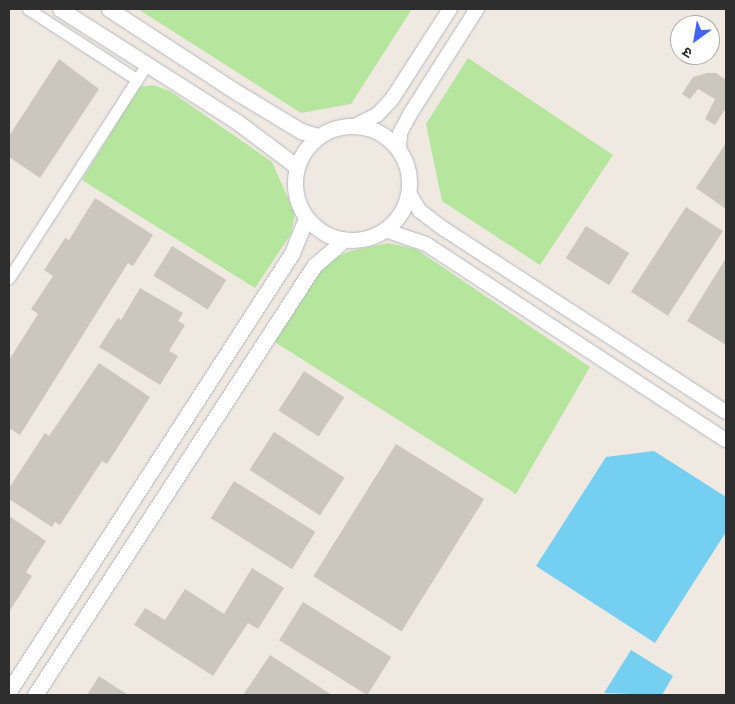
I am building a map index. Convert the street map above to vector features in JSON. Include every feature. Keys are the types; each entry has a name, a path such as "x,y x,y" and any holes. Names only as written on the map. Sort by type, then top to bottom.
{"main road":[{"path":"60,9 236,121 296,166"},
{"path":"108,9 246,98 301,131 317,136"},
{"path":"357,125 380,132 399,149 406,163 409,193 401,214 385,230 365,239 344,240 322,233 306,218 294,194 296,166 304,149 317,136 336,127 357,125"},
{"path":"9,692 292,253 306,218"},
{"path":"35,695 314,266 344,240"}],"street":[{"path":"28,9 136,79"},
{"path":"357,125 377,115 392,99 450,9"},
{"path":"399,149 400,132 410,114 477,9"},
{"path":"9,278 147,64"},
{"path":"409,193 420,211 444,229 726,412"},
{"path":"385,230 426,244 726,440"}],"green space":[{"path":"138,9 412,9 351,104 301,113"},
{"path":"468,58 613,155 540,265 442,201 426,124"},
{"path":"153,85 170,91 272,162 295,214 291,234 255,288 82,180 139,87"},
{"path":"388,243 416,249 590,367 516,494 273,341 325,263 350,251"}],"water":[{"path":"654,451 726,497 726,532 655,643 536,566 606,457"},
{"path":"631,650 673,676 662,695 604,693"}],"building":[{"path":"59,59 99,89 40,178 9,157 9,136"},
{"path":"707,73 716,73 726,80 726,108 715,125 705,119 715,99 698,89 690,99 682,94 693,77"},
{"path":"726,143 726,209 696,188"},
{"path":"95,198 153,235 133,266 128,263 20,435 9,428 9,360 38,314 31,309 53,276 44,270 65,238 69,240"},
{"path":"686,207 723,231 668,316 631,292"},
{"path":"586,226 629,253 609,285 566,258"},
{"path":"172,246 226,280 208,310 153,276"},
{"path":"726,258 726,345 687,321"},
{"path":"140,288 183,313 178,321 185,325 169,351 178,356 160,385 99,347 118,318 121,320"},
{"path":"99,363 150,397 107,464 102,461 60,525 55,522 52,527 9,499 9,488 45,433 49,436"},
{"path":"304,371 344,397 319,437 278,410"},
{"path":"274,432 344,478 320,515 249,470"},
{"path":"396,444 484,499 402,631 313,576"},
{"path":"234,481 315,532 292,569 211,518"},
{"path":"9,516 46,541 26,572 32,576 9,612"},
{"path":"252,568 284,588 258,629 248,623 213,676 134,625 145,608 165,620 185,589 224,614"},
{"path":"303,602 391,657 367,695 279,640"},
{"path":"270,655 332,695 243,695"},
{"path":"99,676 128,695 87,695"}]}
